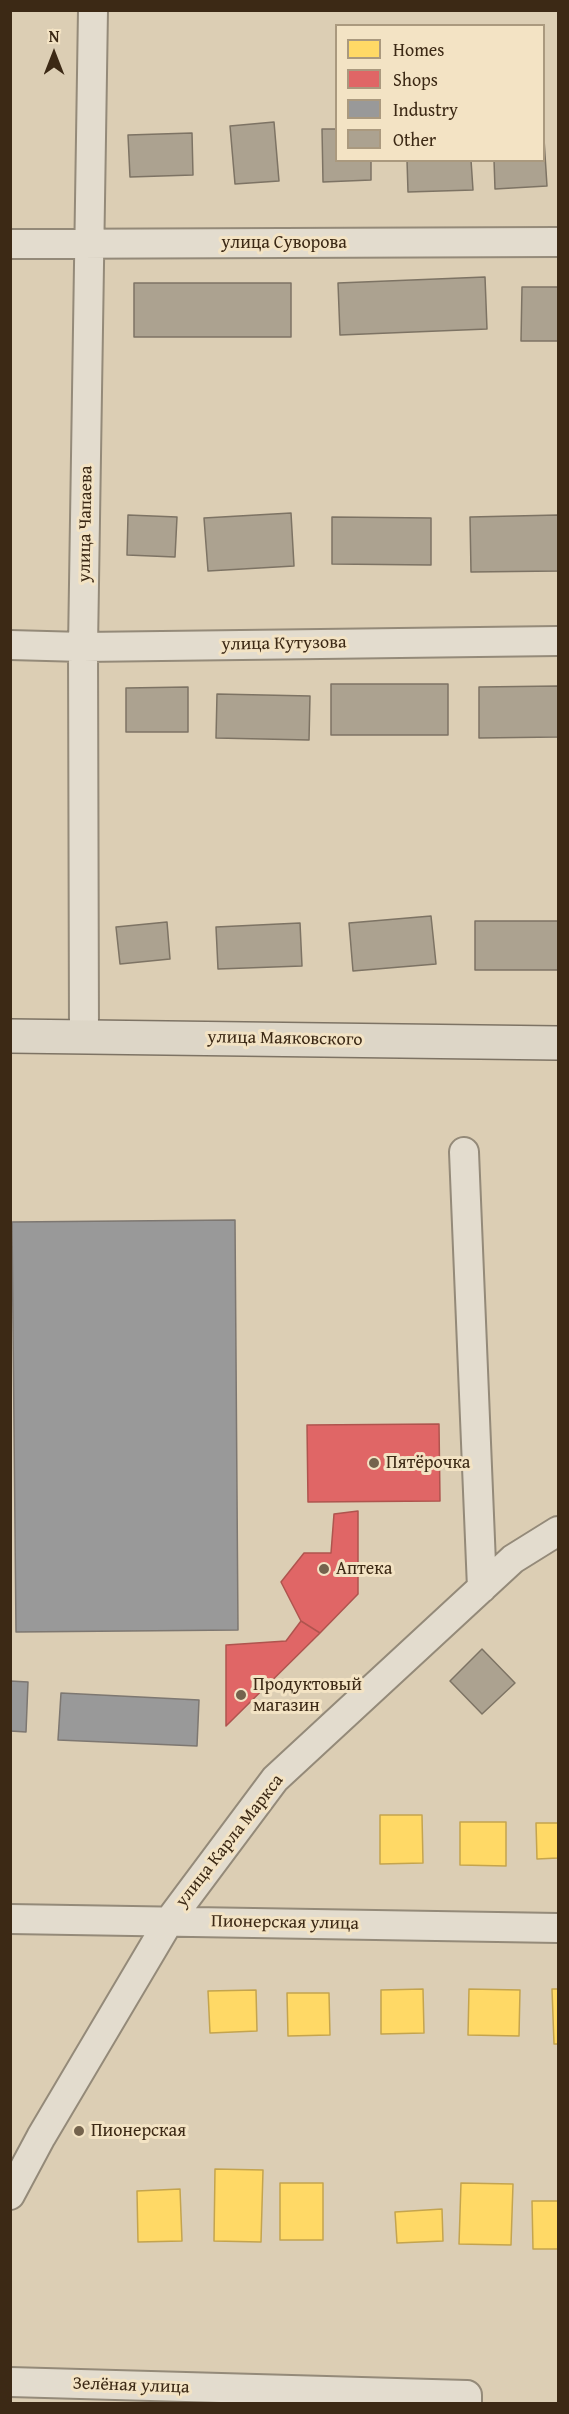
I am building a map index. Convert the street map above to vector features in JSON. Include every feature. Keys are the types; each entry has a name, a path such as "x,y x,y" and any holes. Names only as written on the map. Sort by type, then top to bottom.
{"main road":[{"name":"улица Маяковского","path":"10,1036 558,1043"}],"street":[{"name":"улица Чапаева","path":"84,1037 83,647 93,10"},
{"name":"улица Суворова","path":"10,244 558,242"},
{"name":"улица Кутузова","path":"10,645 83,647 558,641"},
{"path":"464,1152 482,1588"},
{"name":"улица Карла Маркса","path":"10,2195 169,1921 275,1779 513,1559 558,1530"},
{"name":"Пионерская улица","path":"10,1919 558,1928"},
{"name":"Зелёная улица","path":"10,2382 467,2399"}],"building: Homes":[{"path":"380,1815 422,1815 423,1863 380,1864"},
{"path":"460,1822 506,1822 506,1866 460,1865"},
{"path":"536,1823 558,1823 558,1858 537,1859"},
{"path":"423,1989 424,2033 381,2034 381,1990"},
{"path":"469,1989 520,1990 519,2036 468,2035"},
{"path":"552,1989 558,1989 558,2044 554,2044"},
{"path":"256,1990 257,2031 210,2033 208,1991"},
{"path":"287,1993 329,1993 330,2035 288,2036"},
{"path":"215,2169 263,2170 261,2242 214,2241"},
{"path":"280,2183 323,2183 323,2240 280,2240"},
{"path":"461,2183 513,2184 511,2245 459,2244"},
{"path":"180,2189 182,2241 138,2242 137,2191"},
{"path":"532,2201 558,2201 558,2249 533,2249"},
{"path":"442,2209 443,2241 397,2243 395,2212"}],"building: Shops":[{"name":"Пятёрочка","path":"439,1424 440,1501 308,1502 307,1425"},
{"name":"Аптека","path":"358,1511 358,1594 320,1633 301,1621 281,1582 304,1553 331,1553 334,1514"},
{"name":"Продуктовый магазин","path":"301,1621 320,1633 226,1726 226,1645 286,1641"}],"building: Industry":[{"path":"235,1220 238,1630 16,1632 12,1222"},
{"path":"10,1681 28,1682 26,1732 10,1731"},
{"path":"61,1693 199,1700 197,1746 58,1740"}],"building: Other":[{"path":"274,122 279,181 235,184 230,126"},
{"path":"322,129 335,129 335,162 371,162 371,180 323,182"},
{"path":"192,133 193,175 130,177 128,135"},
{"path":"545,155 547,186 495,189 494,162 545,162"},
{"path":"407,162 471,162 473,190 408,192"},
{"path":"485,277 487,329 340,335 338,283"},
{"path":"134,283 291,283 291,337 134,337"},
{"path":"522,287 558,287 558,341 521,341"},
{"path":"291,513 294,566 208,571 204,518"},
{"path":"128,515 177,517 175,557 127,555"},
{"path":"558,515 558,571 471,572 470,517"},
{"path":"332,517 431,518 431,565 332,564"},
{"path":"331,684 448,684 448,735 331,735"},
{"path":"558,686 558,737 479,738 479,687"},
{"path":"188,687 188,732 126,732 126,688"},
{"path":"217,694 310,696 309,740 216,738"},
{"path":"431,916 436,964 353,971 349,923"},
{"path":"475,921 558,921 558,970 475,970"},
{"path":"167,922 170,959 120,964 116,927"},
{"path":"300,923 302,966 218,969 216,927"},
{"path":"482,1649 515,1683 482,1714 450,1681"}],"place":[{"name":"Пятёрочка","path":"374,1463"},
{"name":"Аптека","path":"324,1569"},
{"name":"Продуктовый магазин","path":"241,1695"},
{"name":"Пионерская","path":"79,2131"}]}
